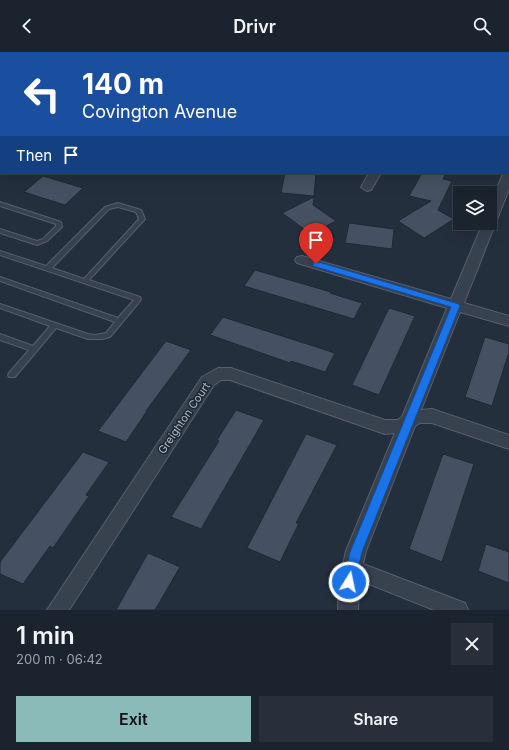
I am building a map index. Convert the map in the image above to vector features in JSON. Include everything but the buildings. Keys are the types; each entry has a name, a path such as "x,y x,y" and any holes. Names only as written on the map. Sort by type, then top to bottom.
{"street":[{"path":"367,187 374,174"},
{"path":"497,204 509,174"},
{"path":"348,610 348,588 351,568 356,552 487,230"},
{"path":"302,260 509,321"},
{"name":"Greighton Court","path":"57,610 208,381 214,376 231,374 385,427 407,424 417,417 432,416 509,442"},
{"path":"351,568 458,610"}],"lane":[{"path":"0,204 59,223 59,226 45,240 37,243 0,231"},
{"path":"47,269 107,208 118,205 139,211 142,219 85,281"},
{"path":"0,253 138,299 108,335 101,338 92,338 0,306"},
{"path":"0,279 120,321"},
{"path":"12,375 55,325"},
{"path":"0,337 34,349"}],"route":[{"path":"316,264 456,306 356,552 351,568 349,582"}]}
